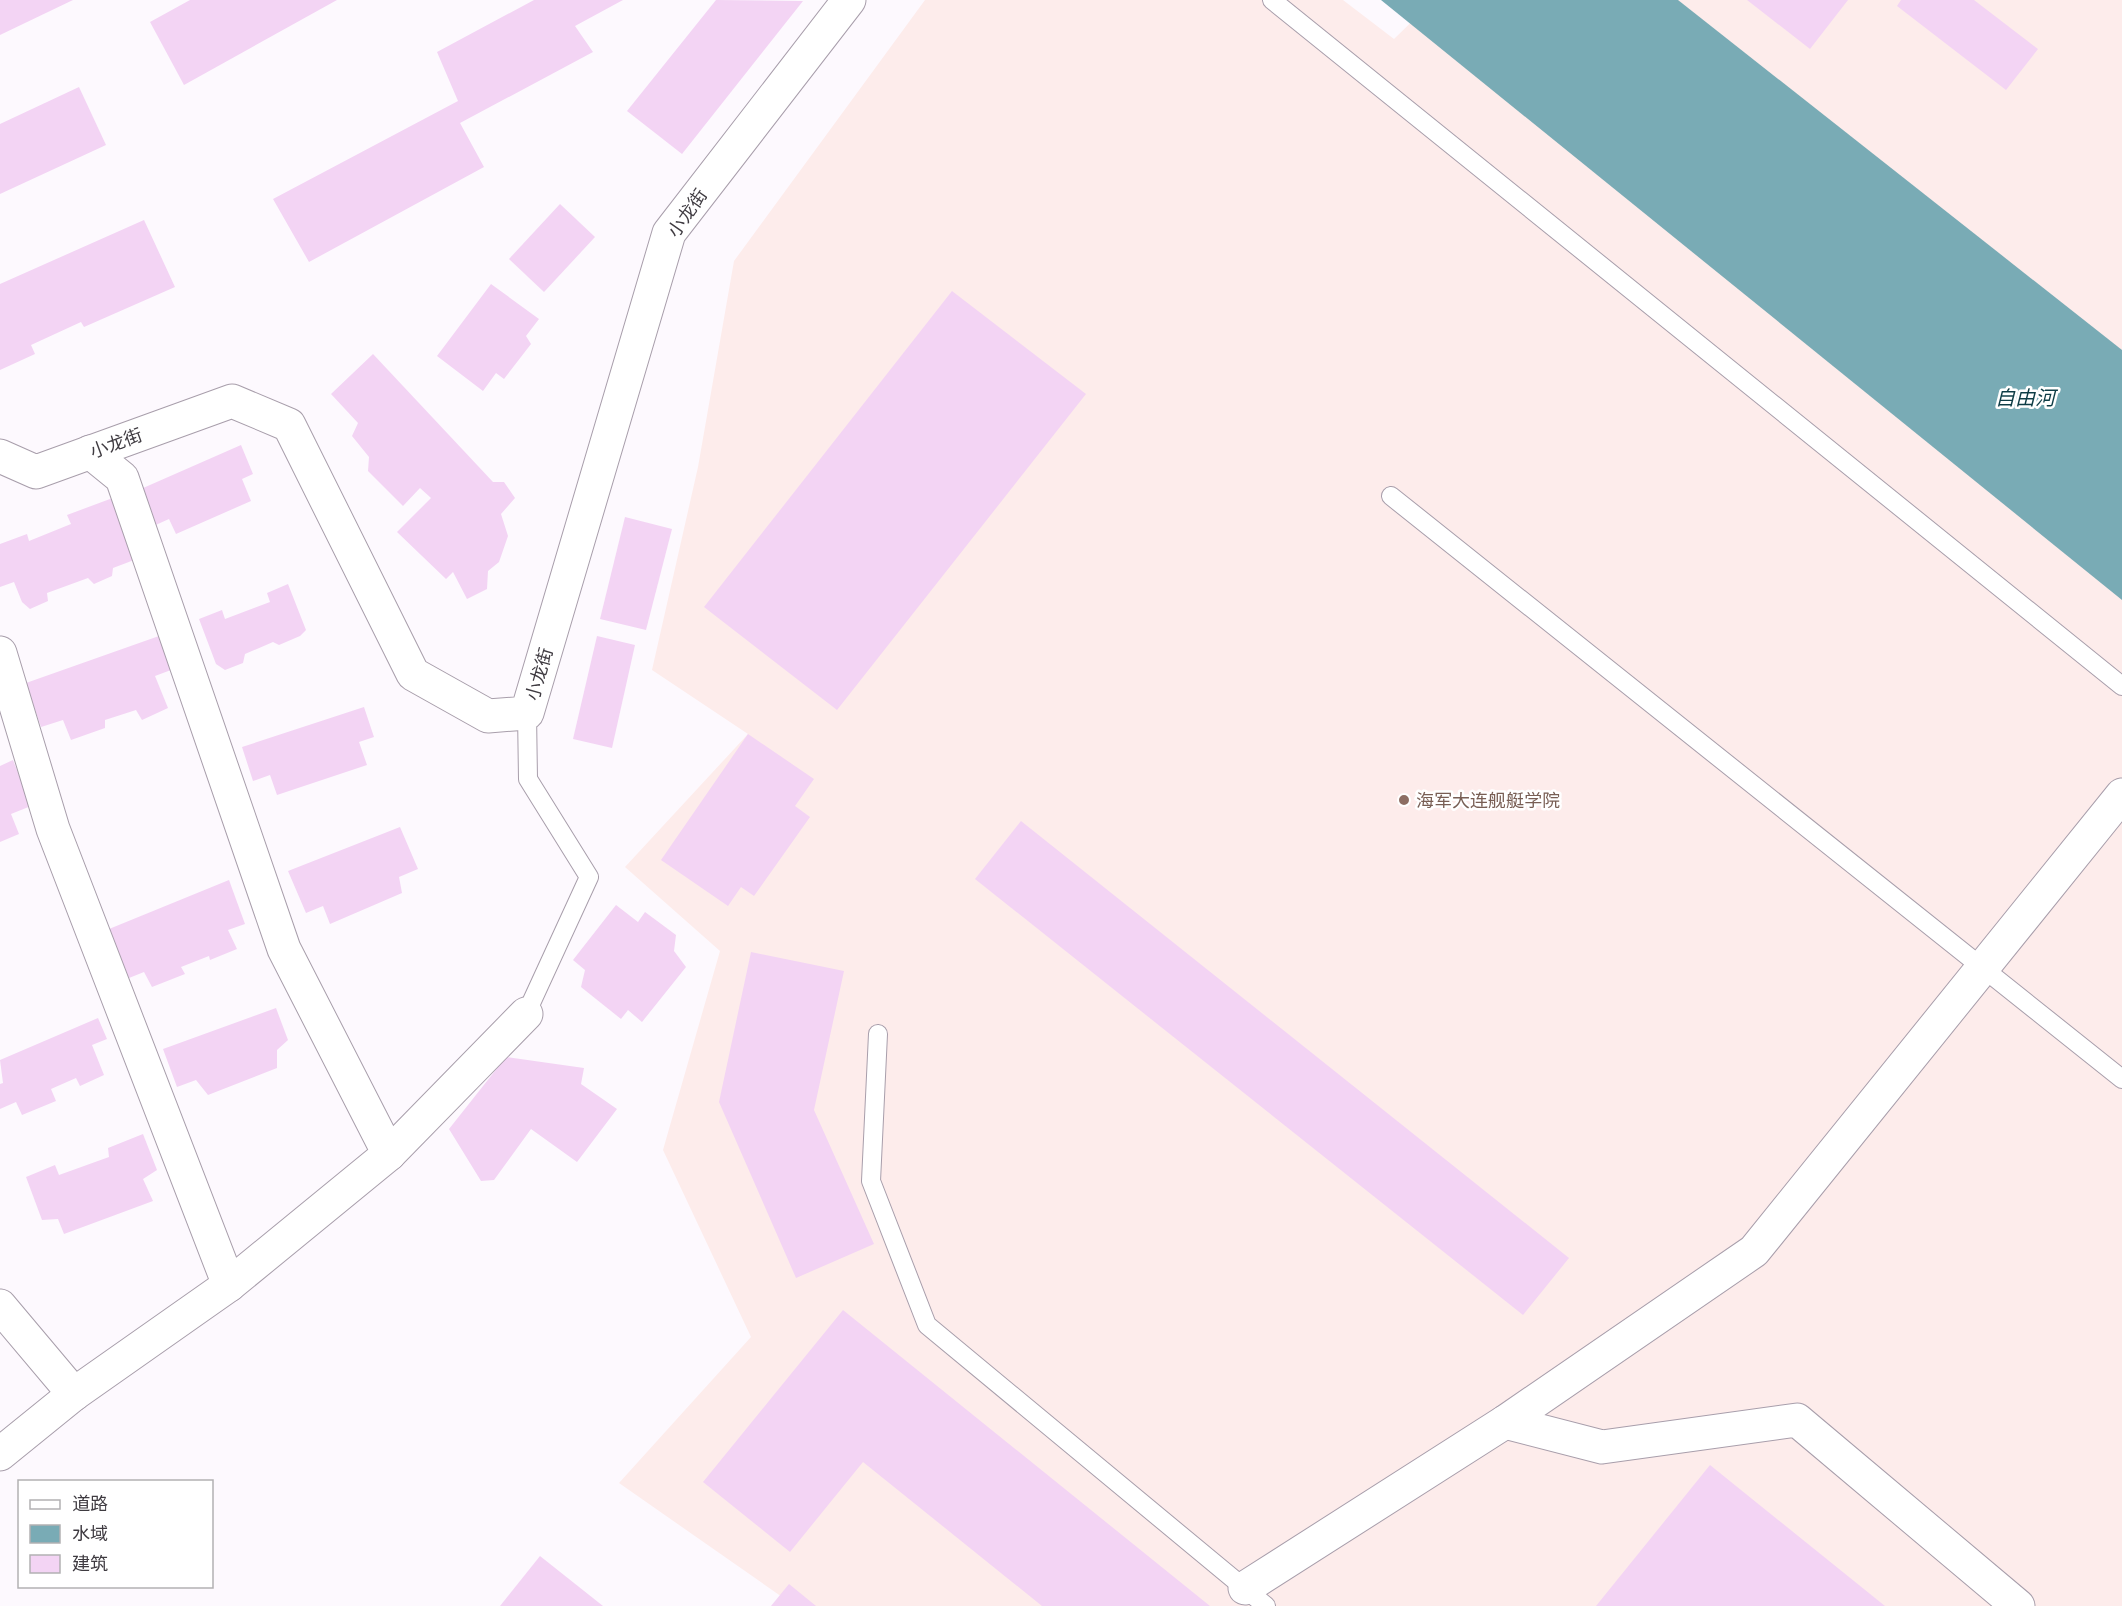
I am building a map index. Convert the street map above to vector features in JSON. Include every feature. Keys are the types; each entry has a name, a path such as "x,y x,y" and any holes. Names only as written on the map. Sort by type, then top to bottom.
{"street":[{"name":"小龙街","path":"0,456 36,472 232,400 289,425 413,674 488,716 527,713 669,233 849,0"},
{"path":"90,452 122,478 284,949 389,1154"},
{"path":"0,653 53,829 229,1285"},
{"path":"1256,1597 1754,1251 2122,795"},
{"path":"0,1454 75,1394 229,1285 389,1154 526,1014"},
{"path":"0,1306 75,1394"},
{"path":"1505,1422 1602,1447 1797,1420 2018,1606"}],"lane":[{"path":"1272,0 2122,686"},
{"path":"1391,495 2122,1080"},
{"path":"526,1014 589,877 528,779 527,713"},
{"path":"878,1034 871,1181 927,1325 1256,1597"}],"shaded area":[{"name":"海军大连舰艇学院","path":"925,0 1343,0 1394,39 1434,0 2122,0 2122,1606 795,1606 619,1483 751,1337 663,1150 720,951 625,867 748,734 652,670 698,467 734,261"}],"water":[{"name":"自由河","path":"1381,0 1678,0 2122,350 2122,600"}],"building":[{"path":"0,0 73,0 0,35"},
{"path":"190,0 337,0 184,85 150,22"},
{"path":"534,0 623,0 575,26 593,52 460,123 484,167 309,262 273,199 458,101 437,52"},
{"path":"716,0 803,1 682,154 627,111"},
{"path":"1747,0 1848,0 1810,49"},
{"path":"1901,0 1974,0 2038,49 2006,90 1897,6"},
{"path":"79,87 106,145 0,194 0,124"},
{"path":"560,204 595,237 544,292 509,259"},
{"path":"144,220 175,287 84,327 81,322 31,345 35,354 0,370 0,284"},
{"path":"491,284 539,319 526,336 531,344 504,379 496,373 483,391 437,356"},
{"path":"952,291 1086,394 837,710 704,607"},
{"path":"373,354 493,482 504,482 515,498 501,514 508,536 499,562 488,571 487,589 467,599 453,572 446,579 397,532 431,498 420,488 403,506 368,471 369,457 352,436 358,423 331,394"},
{"path":"241,445 253,474 242,479 251,501 176,534 169,519 149,528 134,492"},
{"path":"118,496 142,557 113,568 112,576 94,584 88,578 47,593 48,601 30,609 22,602 14,582 0,587 0,544 27,534 29,541 71,524 67,515"},
{"path":"625,517 672,529 646,630 600,619"},
{"path":"288,584 306,630 300,636 279,645 273,642 245,654 243,663 225,670 216,664 199,619 222,610 225,619 270,602 267,593"},
{"path":"159,636 171,670 155,676 168,708 142,720 136,710 105,720 105,728 71,740 63,720 41,727 26,683"},
{"path":"597,636 635,645 612,748 573,739"},
{"path":"364,707 374,737 359,742 367,765 277,795 270,775 253,781 242,747"},
{"path":"748,734 814,779 795,806 810,817 754,896 741,887 728,906 661,860"},
{"path":"13,760 31,806 11,814 19,834 0,842 0,766"},
{"path":"1021,821 1569,1258 1523,1315 975,879"},
{"path":"400,827 418,869 399,877 402,893 330,924 323,906 306,913 288,871"},
{"path":"229,880 245,924 228,930 237,949 210,960 209,956 181,967 185,974 152,987 144,972 129,978 109,929"},
{"path":"616,905 638,922 645,912 676,935 674,951 686,967 642,1022 628,1010 621,1019 581,987 585,970 573,960"},
{"path":"751,952 844,971 814,1110 874,1244 796,1278 719,1102"},
{"path":"276,1008 288,1040 277,1050 277,1068 208,1095 196,1080 177,1087 163,1049"},
{"path":"98,1018 107,1039 92,1045 104,1075 80,1086 76,1078 51,1089 56,1101 22,1115 16,1102 0,1109 0,1084 3,1083 0,1060"},
{"path":"506,1057 584,1068 581,1084 617,1109 577,1162 531,1129 494,1180 481,1181 449,1129"},
{"path":"143,1134 157,1170 143,1179 153,1201 64,1234 58,1219 42,1220 26,1177 55,1165 59,1175 109,1157 108,1148"},
{"path":"843,1310 1210,1606 1042,1606 863,1462 790,1552 703,1482"},
{"path":"1710,1465 1885,1606 1596,1606"},
{"path":"540,1556 603,1606 500,1606"},
{"path":"789,1584 816,1606 771,1606"}],"place":[{"name":"海军大连舰艇学院","path":"1404,800"}]}
